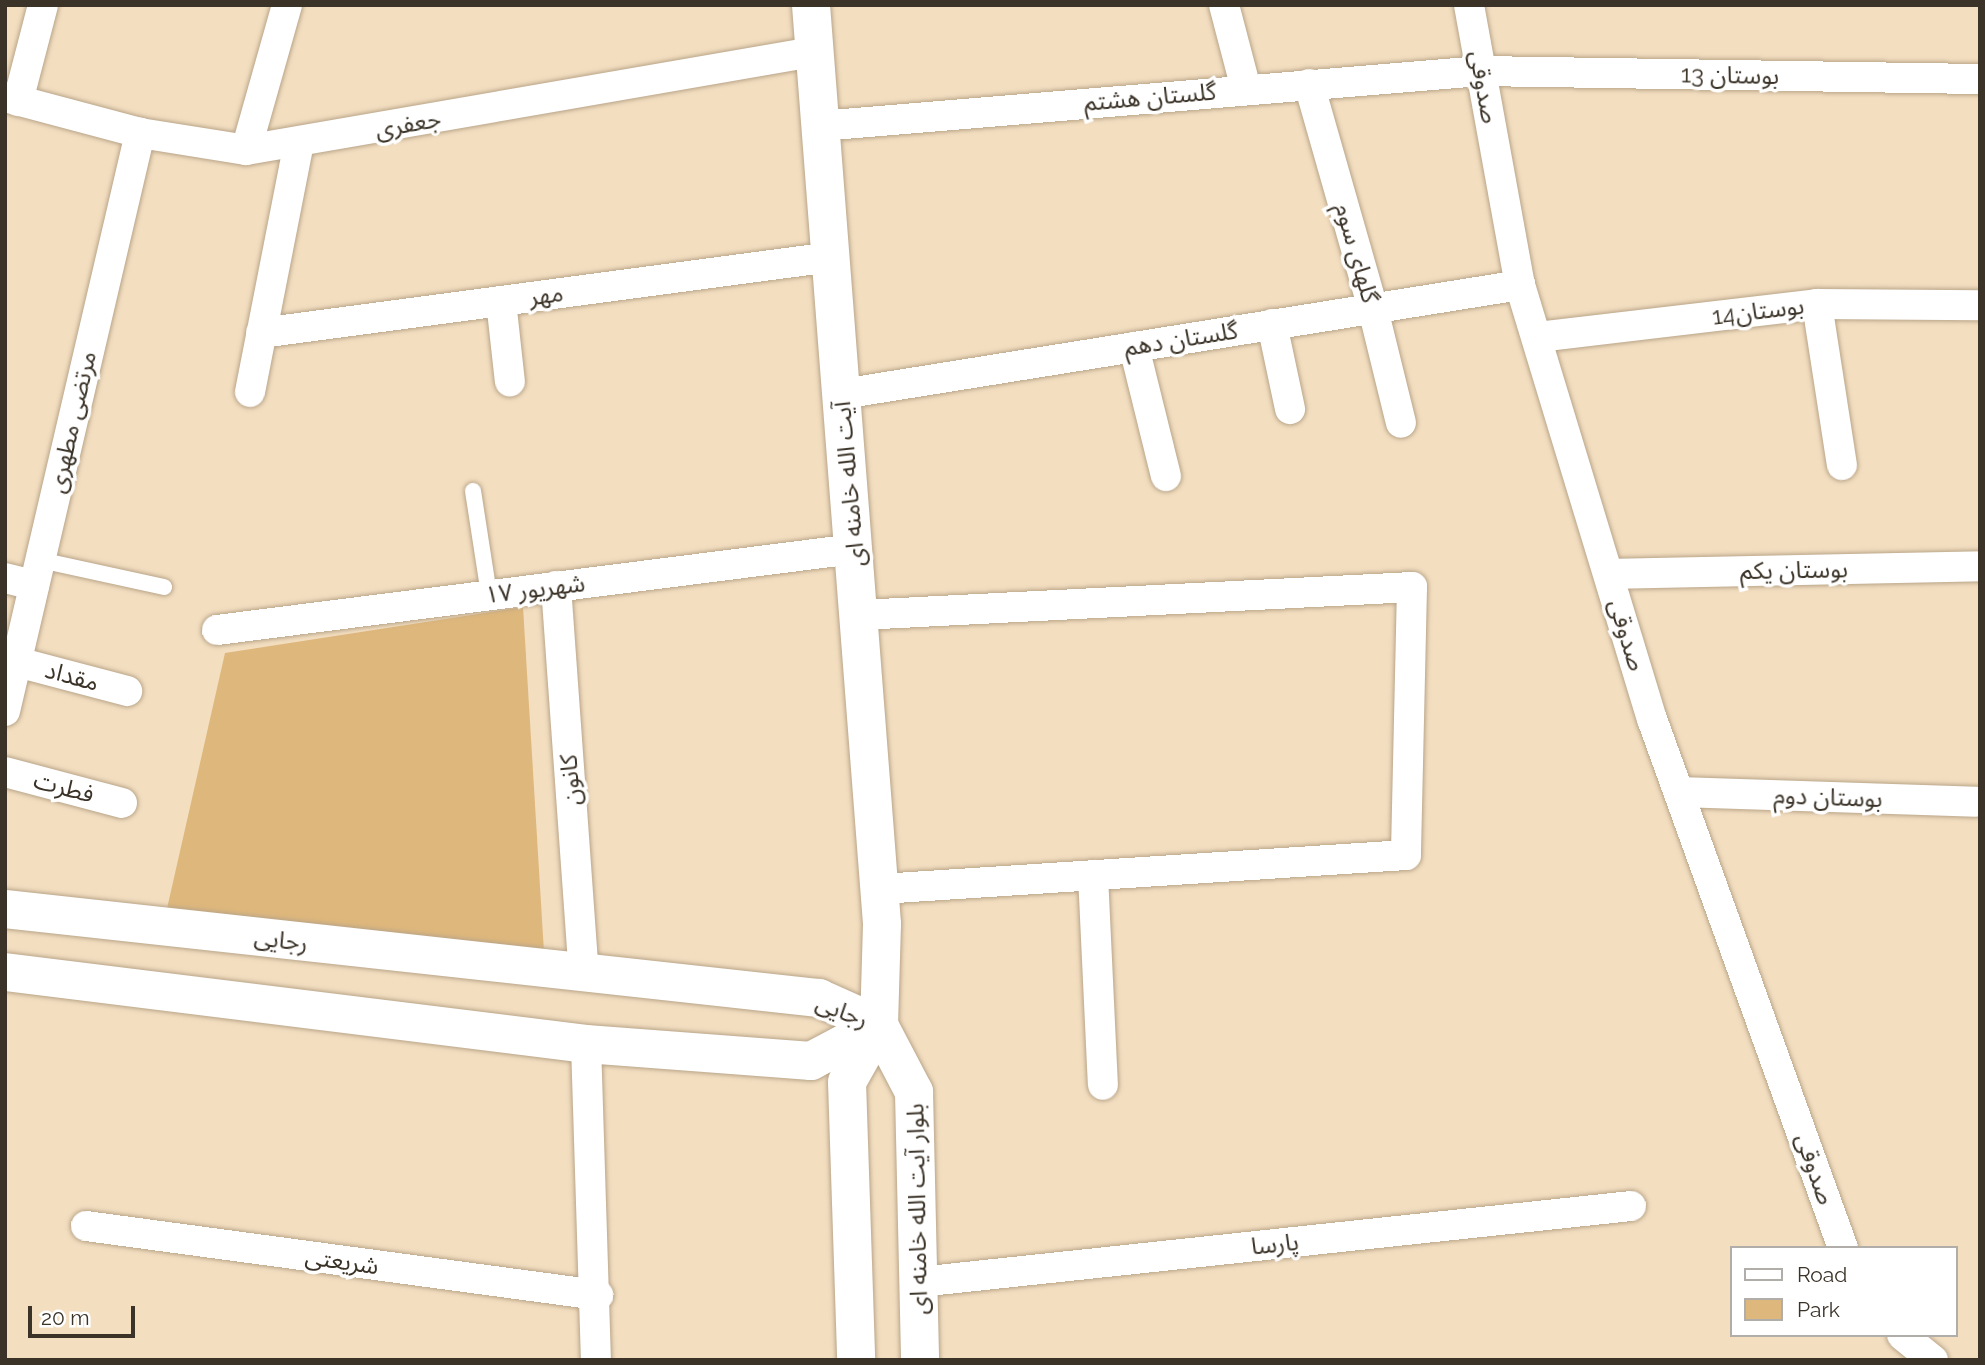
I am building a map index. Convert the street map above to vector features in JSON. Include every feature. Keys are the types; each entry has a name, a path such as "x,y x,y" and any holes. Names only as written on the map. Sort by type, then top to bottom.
{"street":[{"path":"12,99 43,5"},
{"path":"246,149 287,5"},
{"name":"آیت الله خامنه ای","path":"811,5 880,889 880,962"},
{"path":"1224,5 1246,89"},
{"name":"صدوقی","path":"1469,5 1520,285 1679,792 1842,1246"},
{"name":"جعفری","path":"12,99 139,133 246,149 299,143 813,52"},
{"name":"گلستان هشتم","path":"820,126 1480,71"},
{"name":"بوستان 13","path":"1480,71 1980,79"},
{"name":"گلهای سوم","path":"1309,84 1374,309 1401,423"},
{"name":"مرتضی مطهری","path":"5,711 139,133"},
{"path":"250,392 299,143"},
{"name":"مهر","path":"261,333 831,257"},
{"name":"گلستان دهم","path":"842,394 1520,285"},
{"path":"500,301 509,382"},
{"path":"1817,304 1842,465"},
{"name":"بوستان14","path":"1538,337 1817,304 1980,304"},
{"path":"1272,324 1290,409"},
{"path":"1134,347 1166,476"},
{"name":"۱۷ شهریور","path":"217,630 854,549"},
{"name":"بوستان یکم","path":"1609,574 1980,566"},
{"path":"5,578 37,573"},
{"name":"کانون","path":"556,586 584,975"},
{"path":"860,615 1412,587 1406,855 880,889"},
{"name":"مقداد","path":"17,662 127,691"},
{"name":"فطرت","path":"5,772 122,803"},
{"name":"بوستان دوم","path":"1679,792 1976,802"},
{"path":"1093,876 1103,1085"},
{"name":"رجایی","path":"5,909 584,975 819,998 879,1025"},
{"name":"بلوار آیت الله خامنه ای","path":"856,1360 848,1082 879,1025 880,962"},
{"name":"رجایی","path":"5,971 586,1044 811,1061 879,1025"},
{"name":"بلوار آیت الله خامنه ای","path":"879,1025 914,1092 920,1360"},
{"path":"586,1044 597,1295 596,1360"},
{"name":"پارسا","path":"919,1282 1631,1206"},
{"name":"شریعتی","path":"86,1226 597,1295"},
{"path":"1904,1337 1933,1360"}],"lane":[{"path":"473,491 489,594"},
{"path":"37,573 164,587"}],"green space":[{"path":"523,607 545,969 166,913 225,653"}]}
